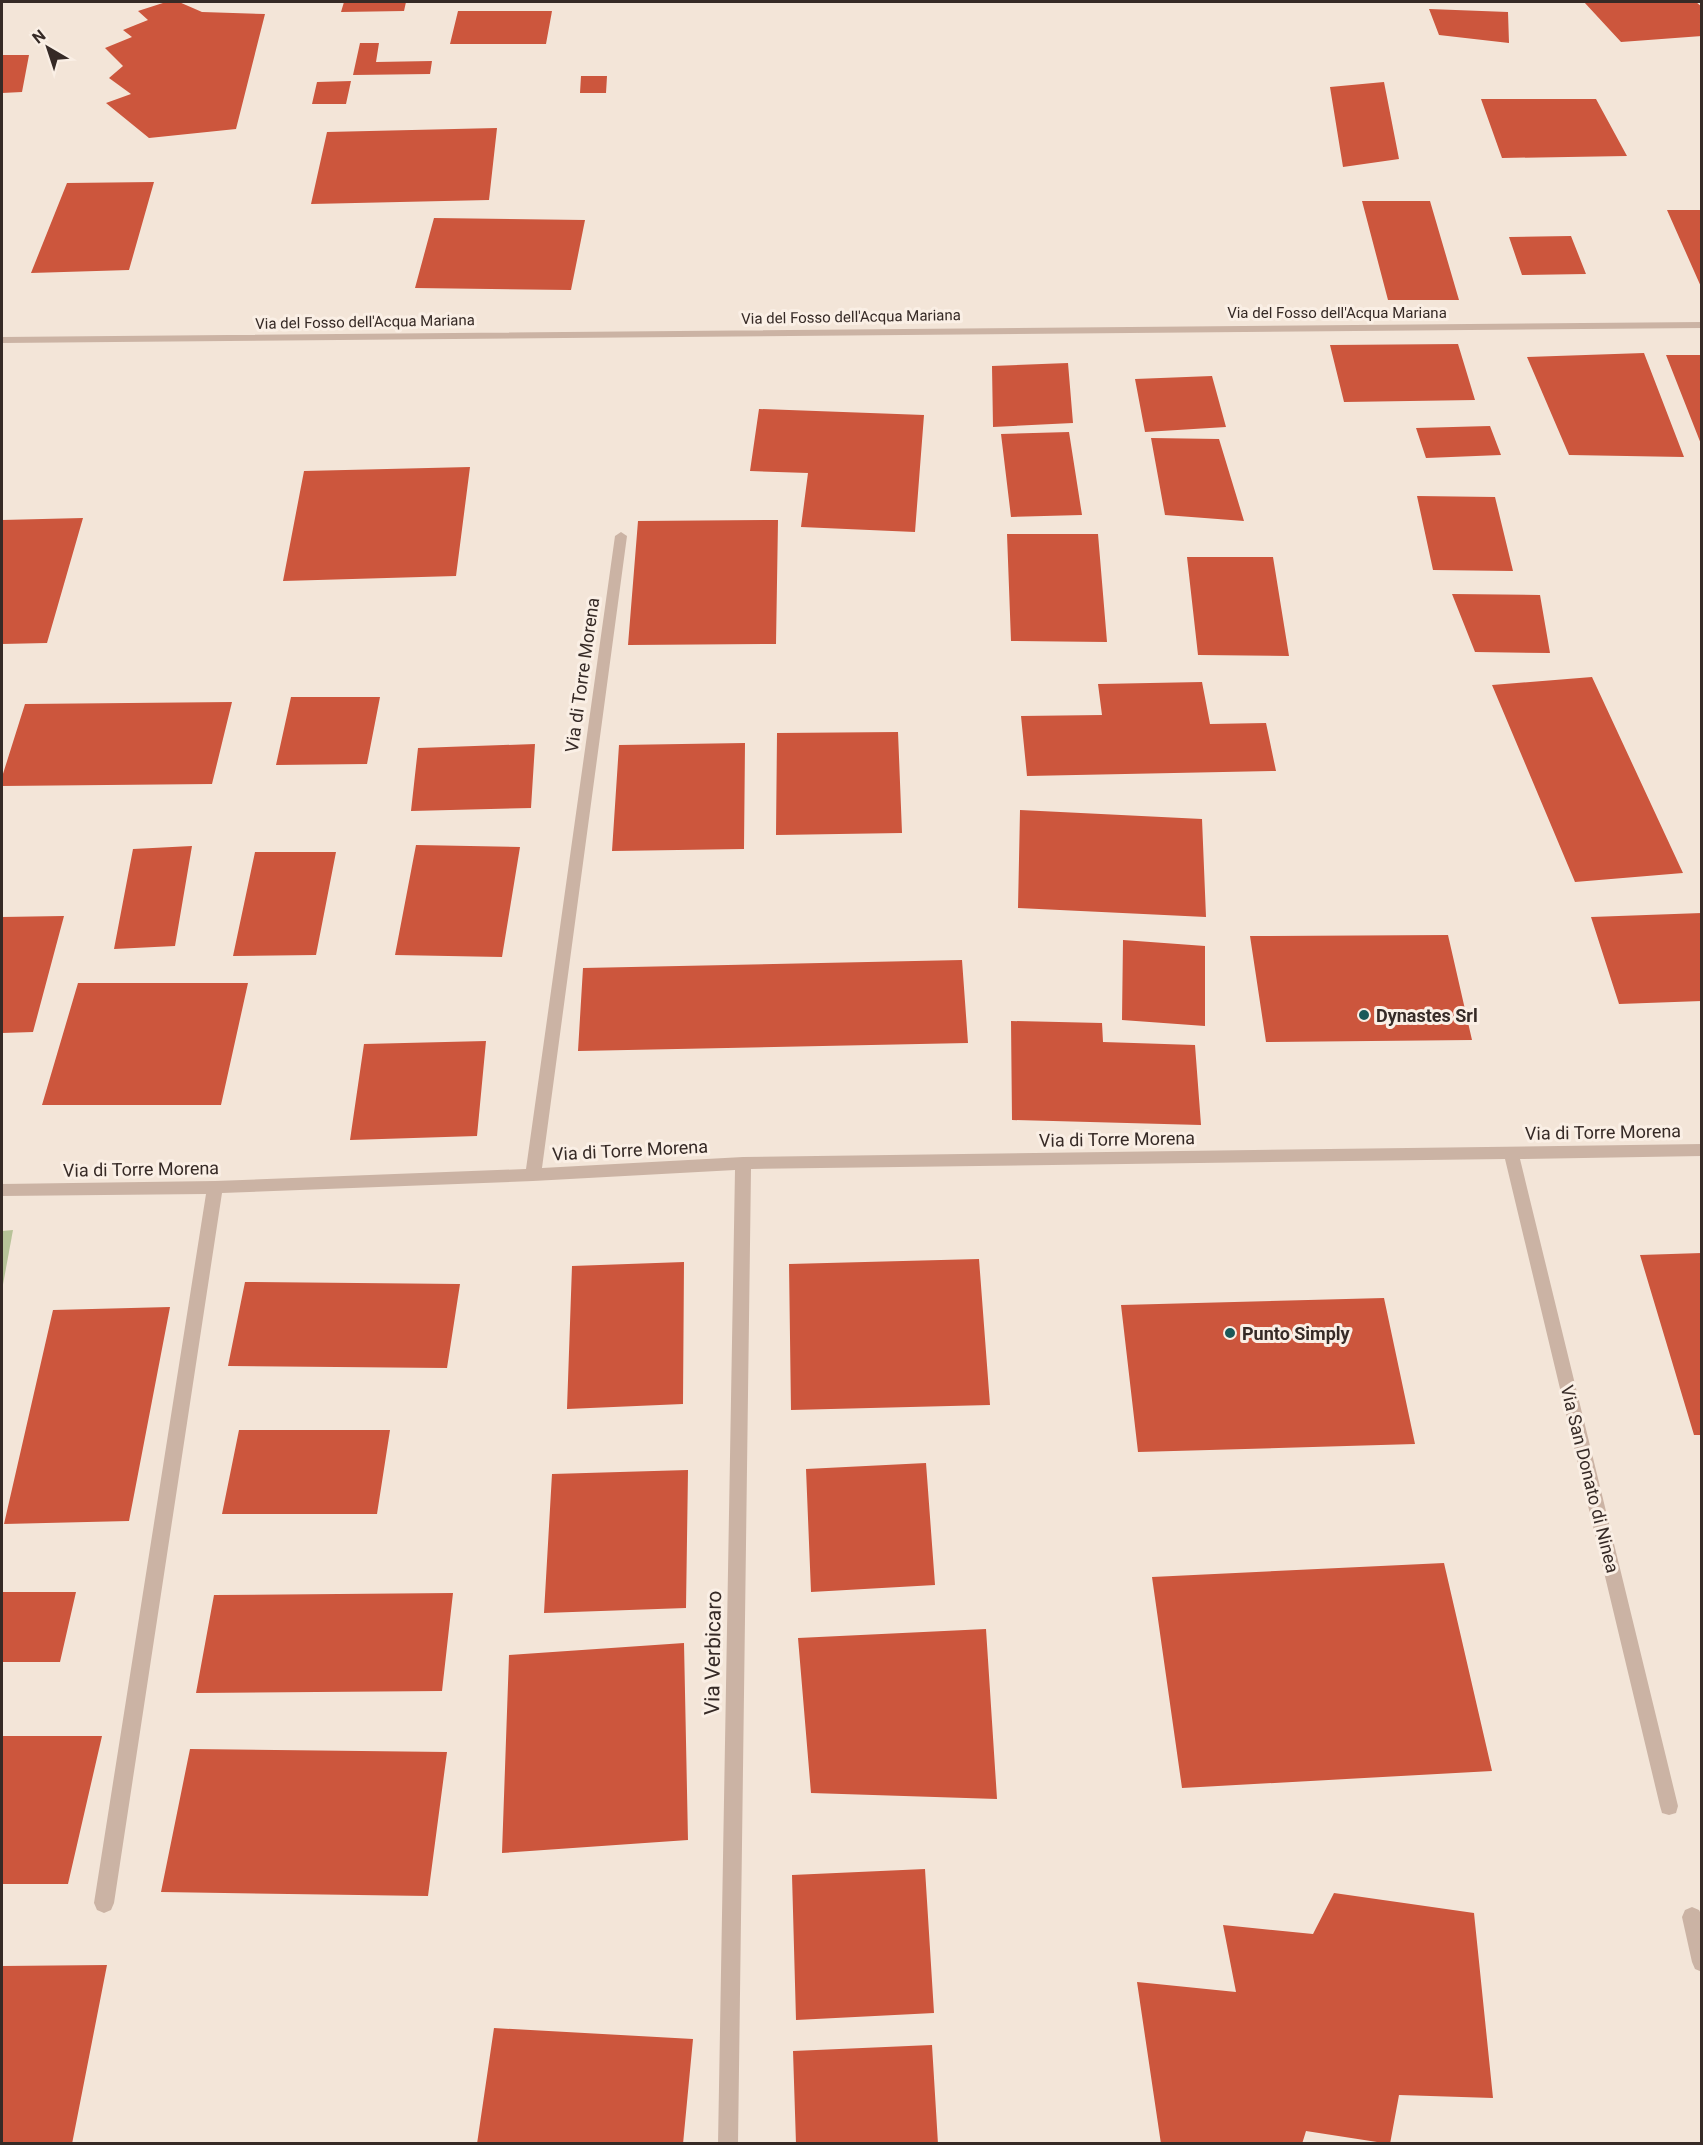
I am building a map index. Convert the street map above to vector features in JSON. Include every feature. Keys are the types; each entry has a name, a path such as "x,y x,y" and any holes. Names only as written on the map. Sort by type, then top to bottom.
{"street":[{"name":"Via del Fosso dell'Acqua Mariana","path":"2,340 1701,325"},
{"name":"Via di Torre Morena","path":"533,1175 621,536"},
{"name":"Via di Torre Morena","path":"2,1190 215,1187 533,1175 743,1164 1701,1150"},
{"name":"Via San Donato di Ninea","path":"1510,1153 1669,1806"},
{"name":"Via Verbicaro","path":"728,2144 743,1164"},
{"path":"104,1903 215,1187"},
{"path":"1692,1917 1701,1962"}],"green space":[{"path":"13,1230 2,1290 2,1231"}],"building":[{"path":"166,2 179,2 202,12 265,14 236,129 149,138 106,103 131,94 109,78 123,66 105,48 132,37 123,30 148,20 138,11"},
{"path":"344,2 406,2 404,11 341,12"},
{"path":"1584,2 1696,2 1702,7 1702,36 1621,42"},
{"path":"1429,9 1508,12 1509,43 1439,35"},
{"path":"458,11 552,11 546,44 450,44"},
{"path":"360,43 379,43 376,62 432,61 430,74 353,75"},
{"path":"2,55 29,55 22,92 2,93"},
{"path":"581,76 607,76 606,93 580,93"},
{"path":"351,81 346,104 312,104 317,82"},
{"path":"1384,82 1399,159 1343,167 1330,87"},
{"path":"1481,99 1596,99 1627,156 1502,158"},
{"path":"497,128 489,200 311,204 327,132"},
{"path":"154,182 129,270 31,273 67,183"},
{"path":"1362,201 1430,201 1459,300 1388,300"},
{"path":"1667,210 1702,210 1702,289"},
{"path":"434,218 585,220 571,290 415,288"},
{"path":"1571,236 1586,274 1522,275 1509,237"},
{"path":"1458,344 1475,400 1344,402 1330,345"},
{"path":"1644,353 1684,457 1569,455 1527,357"},
{"path":"1666,355 1702,355 1702,444 1701,444"},
{"path":"1068,363 1073,423 993,427 992,366"},
{"path":"1212,376 1226,427 1145,432 1135,379"},
{"path":"759,409 924,415 915,532 801,527 808,473 750,471"},
{"path":"1490,426 1501,455 1426,458 1416,428"},
{"path":"1069,432 1082,515 1011,517 1001,434"},
{"path":"1151,438 1219,439 1244,521 1165,515"},
{"path":"470,467 456,576 283,581 304,471"},
{"path":"1417,496 1495,497 1513,571 1433,570"},
{"path":"83,518 47,643 2,644 2,520"},
{"path":"778,520 776,644 628,645 638,521"},
{"path":"1007,534 1098,534 1107,642 1011,641"},
{"path":"1187,557 1273,557 1289,656 1198,655"},
{"path":"1452,594 1540,595 1550,653 1475,652"},
{"path":"1592,677 1683,873 1575,882 1492,685"},
{"path":"1202,682 1210,724 1266,723 1276,771 1027,776 1021,716 1102,715 1098,684"},
{"path":"291,697 380,697 367,764 276,765"},
{"path":"232,702 212,784 2,786 2,777 25,704"},
{"path":"898,732 902,833 776,835 777,733"},
{"path":"745,743 744,849 612,851 619,745"},
{"path":"535,744 531,808 411,811 418,748"},
{"path":"1020,810 1202,819 1206,917 1018,908"},
{"path":"416,845 520,847 502,957 395,955"},
{"path":"192,846 175,946 114,949 133,849"},
{"path":"255,852 336,852 316,955 233,956"},
{"path":"1702,913 1702,1001 1619,1004 1591,917"},
{"path":"64,916 33,1032 2,1033 2,917"},
{"path":"1448,935 1472,1040 1266,1042 1250,936"},
{"path":"1123,940 1205,946 1205,1026 1122,1020"},
{"path":"962,960 968,1043 578,1051 583,968"},
{"path":"78,983 248,983 221,1105 42,1105"},
{"path":"1011,1021 1102,1023 1103,1042 1195,1045 1201,1125 1012,1120"},
{"path":"486,1041 477,1136 350,1140 364,1044"},
{"path":"1702,1253 1702,1435 1694,1435 1640,1255"},
{"path":"979,1259 990,1405 791,1410 789,1264"},
{"path":"684,1262 683,1404 567,1409 572,1266"},
{"path":"245,1282 460,1284 447,1368 228,1366"},
{"path":"1384,1298 1415,1444 1138,1452 1121,1305"},
{"path":"170,1307 129,1521 4,1524 53,1310"},
{"path":"239,1430 390,1430 377,1514 222,1514"},
{"path":"926,1463 935,1585 811,1592 806,1469"},
{"path":"688,1470 686,1608 544,1613 552,1474"},
{"path":"1444,1563 1492,1771 1182,1788 1152,1577"},
{"path":"2,1592 76,1592 60,1662 2,1662"},
{"path":"453,1593 442,1691 196,1693 214,1595"},
{"path":"986,1629 997,1799 811,1793 798,1638"},
{"path":"684,1643 688,1840 502,1853 509,1655"},
{"path":"2,1736 102,1736 68,1884 2,1884"},
{"path":"190,1749 447,1752 428,1896 161,1892"},
{"path":"925,1869 934,2013 796,2020 792,1875"},
{"path":"1334,1893 1474,1913 1493,2098 1399,2095 1390,2144 1306,2131 1302,2144 1161,2144 1137,1982 1236,1992 1223,1925 1313,1934"},
{"path":"107,1965 72,2144 2,2144 2,1966"},
{"path":"494,2028 693,2039 683,2144 477,2144"},
{"path":"932,2045 938,2144 796,2144 793,2051"}],"place":[{"name":"Dynastes Srl","path":"1364,1015"},
{"name":"Punto Simply","path":"1230,1333"}]}
